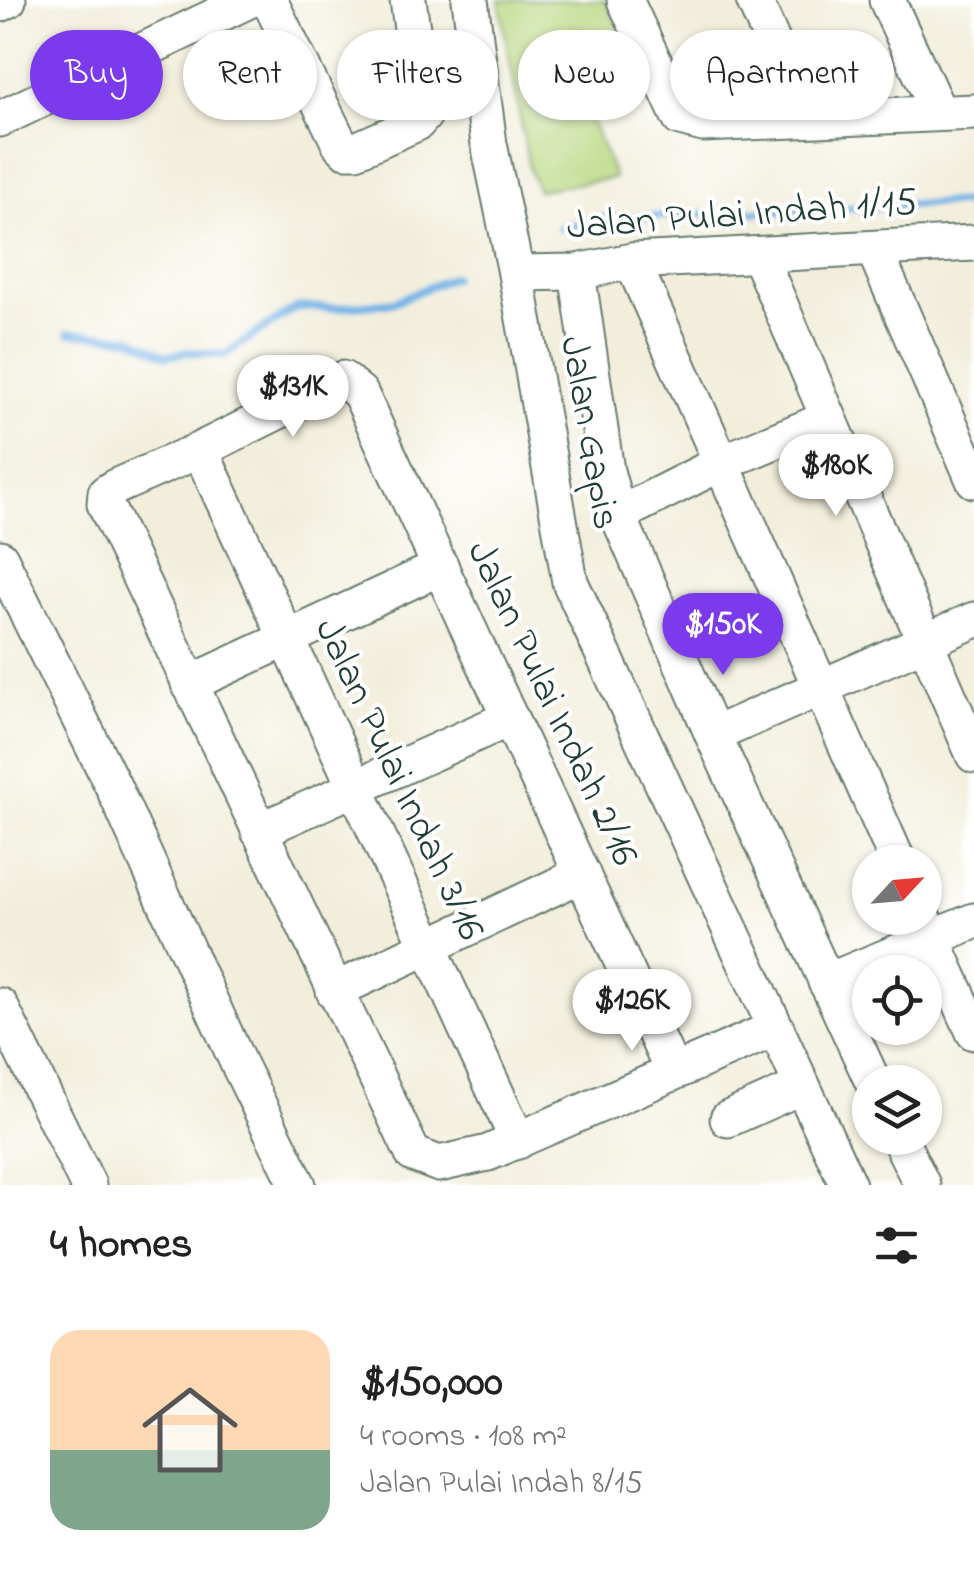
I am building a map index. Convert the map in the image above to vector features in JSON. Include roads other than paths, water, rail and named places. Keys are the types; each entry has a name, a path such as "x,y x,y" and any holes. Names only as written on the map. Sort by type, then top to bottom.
{"street":[{"path":"0,4 8,0"},
{"path":"0,119 247,0"},
{"path":"269,0 346,150 356,150 417,123 424,115 408,0"},
{"name":"Jalan Gapis","path":"470,0 488,144 516,273 570,582 848,1185"},
{"path":"624,0 670,98"},
{"path":"754,0 767,30"},
{"path":"888,0 956,112 894,114"},
{"path":"688,120 703,124 772,120"},
{"name":"Jalan Pulai Indah 1/15","path":"516,273 577,272 632,262 974,243"},
{"path":"874,248 974,480"},
{"path":"759,256 974,755"},
{"path":"632,262 891,845"},
{"path":"577,272 606,471 618,514 713,736 865,1065"},
{"name":"Jalan Pulai Indah 2/16","path":"202,452 343,379 360,393 673,1072"},
{"path":"618,514 721,463 828,419"},
{"path":"202,452 115,487 106,493 106,504 413,1154 439,1164 488,1153 776,1028"},
{"name":"Jalan Pulai Indah 3/16","path":"202,452 518,1141"},
{"path":"0,558 113,786 238,1063 298,1185"},
{"path":"189,684 441,568"},
{"path":"713,736 974,620"},
{"path":"259,831 510,718"},
{"path":"334,991 582,874"},
{"path":"942,926 974,921"},
{"path":"826,982 914,935"},
{"path":"930,935 974,1032"},
{"path":"0,1006 88,1185"},
{"path":"728,1119 802,1086"},
{"path":"908,1155 922,1185"}],"waterway":[{"path":"560,228 601,219 974,202"},
{"path":"69,333 132,338 167,356 188,352 224,355 297,307 394,302 453,277"}]}
